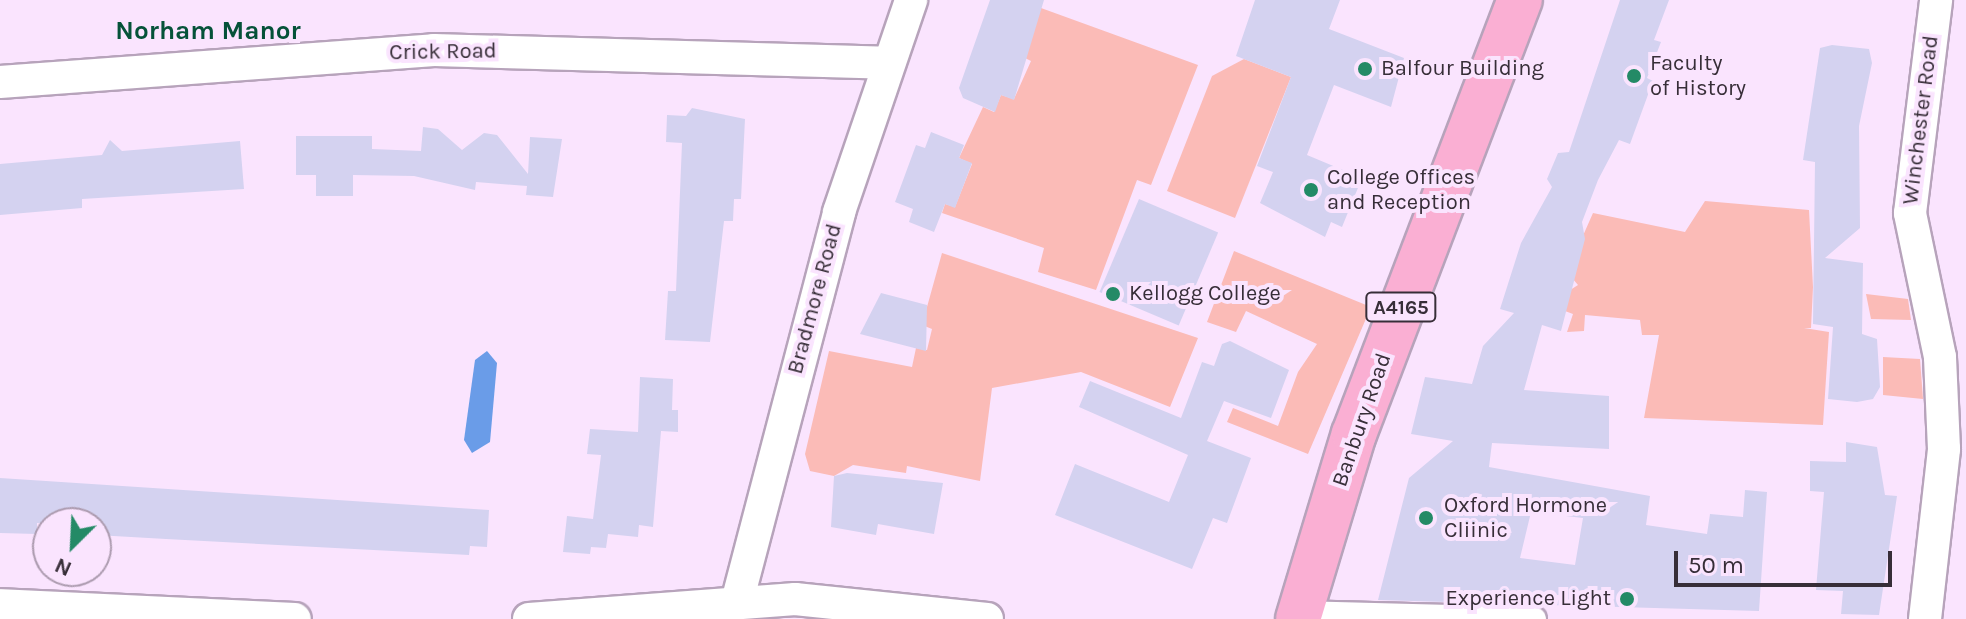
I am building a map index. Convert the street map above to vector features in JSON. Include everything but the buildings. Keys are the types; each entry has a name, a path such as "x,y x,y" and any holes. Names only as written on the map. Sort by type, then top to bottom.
{"main road":[{"name":"Banbury Road","path":"1299,616 1354,434 1520,0"}],"street":[{"name":"Bradmore Road","path":"737,602 839,212 887,63 911,0"},
{"name":"Winchester Road","path":"1925,619 1944,449 1940,357 1910,213 1936,0"},
{"name":"Crick Road","path":"0,82 434,50 887,63"},
{"path":"529,619 737,602 907,606 987,619"},
{"path":"0,605 295,619"},
{"path":"1299,616 1534,619"}],"shaded area":[{"path":"1041,8 1198,65 1151,185 1137,180 1096,290 1038,272 1044,248 942,213 945,204 955,207 972,164 959,158 983,107 994,112 1001,95 1014,99 1031,61 1023,57"},
{"path":"1244,59 1291,77 1235,218 1167,191 1212,76"},
{"path":"1705,201 1809,210 1813,287 1811,328 1804,328 1829,332 1823,425 1644,418 1659,335 1642,335 1640,320 1585,315 1584,331 1567,332 1573,314 1565,311 1564,294 1578,285 1567,272 1593,213 1685,232"},
{"path":"1234,251 1371,307 1308,454 1227,422 1233,408 1278,426 1298,372 1317,344 1246,311 1236,332 1207,322"},
{"path":"942,253 1198,338 1170,407 1081,372 992,388 980,481 907,466 906,473 853,465 834,476 810,471 805,454 829,351 912,367 916,348 927,350 932,329 922,325"},
{"path":"1866,294 1908,299 1911,320 1871,319"},
{"path":"1883,357 1920,359 1923,399 1883,395"}],"water":[{"path":"487,351 497,363 490,442 472,453 464,440 475,360"}],"place":[{"name":"Balfour Building","path":"1365,69"},
{"name":"Faculty of History","path":"1634,76"},
{"name":"College Offices and Reception","path":"1311,190"},
{"name":"Kellogg College","path":"1113,294"},
{"name":"Oxford Hormone Cliinic","path":"1426,518"},
{"name":"Experience Light","path":"1627,599"}],"district":[{"name":"Norham Manor","path":"208,31"}]}
